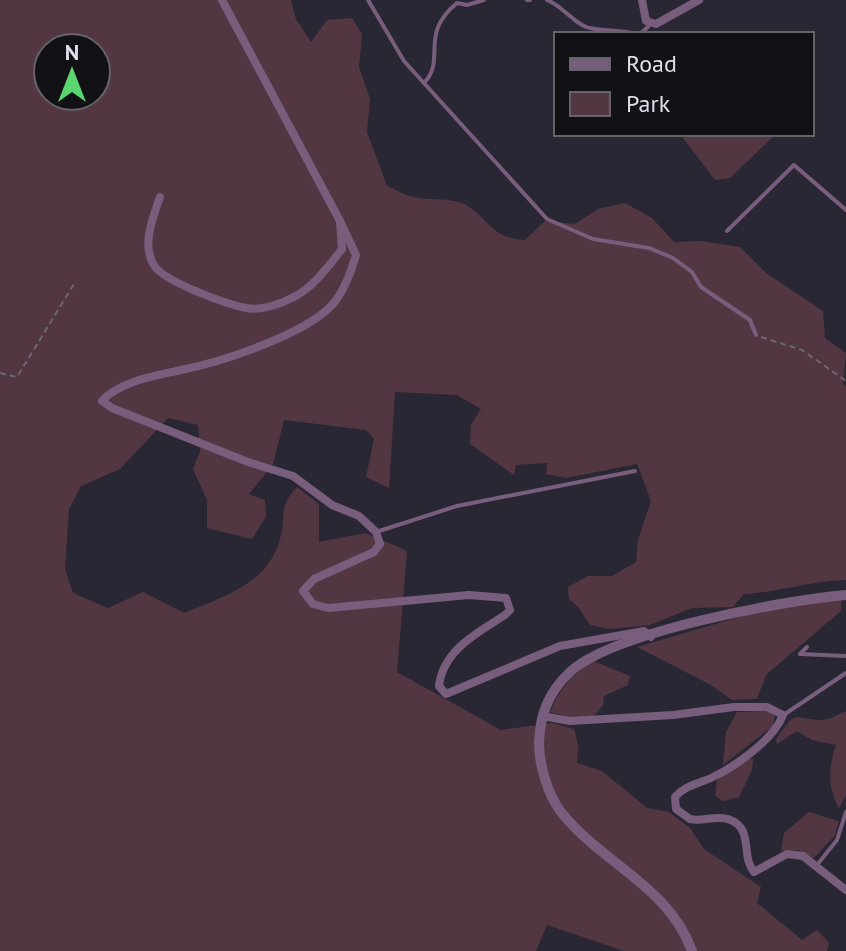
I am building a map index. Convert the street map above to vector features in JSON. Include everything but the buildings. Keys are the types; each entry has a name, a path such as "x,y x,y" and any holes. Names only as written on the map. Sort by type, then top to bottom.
{"street":[{"path":"222,0 356,255 349,276 332,305 287,334 247,351 131,383 102,401 112,408 248,462 293,476 332,505 359,516 376,532 380,544 374,552 314,579 303,591 305,598 328,608 469,595 497,595 510,603 510,610 505,615 456,650 440,675 439,686 446,694 560,646 644,631 651,637"},
{"path":"642,0 643,14 650,24 671,18 699,0"},
{"path":"160,197 149,227 149,251 155,267 173,281 247,308 266,307 295,297 317,279 342,249 340,221"},
{"path":"692,951 678,921 663,902 559,810 539,754 542,716 550,695 570,672 608,650 738,611 790,600 846,595"},
{"path":"542,716 570,721 673,715 734,707 767,707 783,715 772,733 714,777 681,790 675,803 690,819 720,818 737,824 748,838 747,862 754,872 787,854 803,856 846,890"}],"lane":[{"path":"368,0 404,61 547,219 593,239 649,248 673,258 692,272 701,287 750,320 756,335"},
{"path":"424,83 432,75 435,30 444,14 457,3 467,5 484,0"},
{"path":"547,0 586,28 630,32"},
{"path":"640,32 650,24"},
{"path":"727,231 794,165 846,210"},
{"path":"376,532 457,506 635,471"},
{"path":"807,647 800,654 846,656"},
{"path":"783,715 846,673"},
{"path":"816,866 837,840 846,812"}],"path":[{"path":"0,373 17,377 74,284"},
{"path":"756,335 802,350 846,381"}],"green space":[{"path":"0,0 291,0 296,19 311,42 327,20 352,18 362,34 359,67 370,99 367,132 387,186 417,198 459,202 474,210 497,232 525,240 545,221 575,224 598,209 625,203 652,218 674,242 701,241 740,247 766,273 823,311 825,338 846,353 843,384 846,386 846,580 744,594 733,607 692,608 650,625 610,629 590,625 569,599 568,587 588,576 612,576 636,562 638,540 651,501 637,464 566,478 546,474 547,463 516,465 514,475 470,444 471,425 481,409 457,395 395,392 389,488 366,477 374,439 366,430 284,420 273,464 249,494 265,500 266,517 252,539 207,528 207,500 193,469 200,451 198,425 168,418 120,469 81,486 69,509 65,569 73,593 108,608 143,592 184,613 242,587 265,567 280,539 287,501 297,487 319,504 319,542 366,533 407,551 397,672 501,730 552,723 574,729 578,745 577,763 602,771 647,808 669,812 690,828 704,849 761,887 757,903 802,940 817,930 829,943 827,951 624,951 547,925 536,951 0,951"},
{"path":"682,136 774,136 730,178 715,180"},
{"path":"841,599 841,611 766,675 757,699 732,700 709,684 637,647 756,612"},
{"path":"593,661 630,676 628,685 604,696 603,705 594,716 573,718 550,712 567,683"},
{"path":"767,711 775,714 773,726 723,765 726,732 737,712"},
{"path":"846,711 846,795 839,808 832,793 830,776 836,745 812,740 797,731 777,744 776,739 791,719 823,720"},
{"path":"746,758 753,759 752,770 739,797 723,801 715,796 717,780"},
{"path":"809,812 839,821 835,835 814,858 798,850 781,851 784,833"}]}
